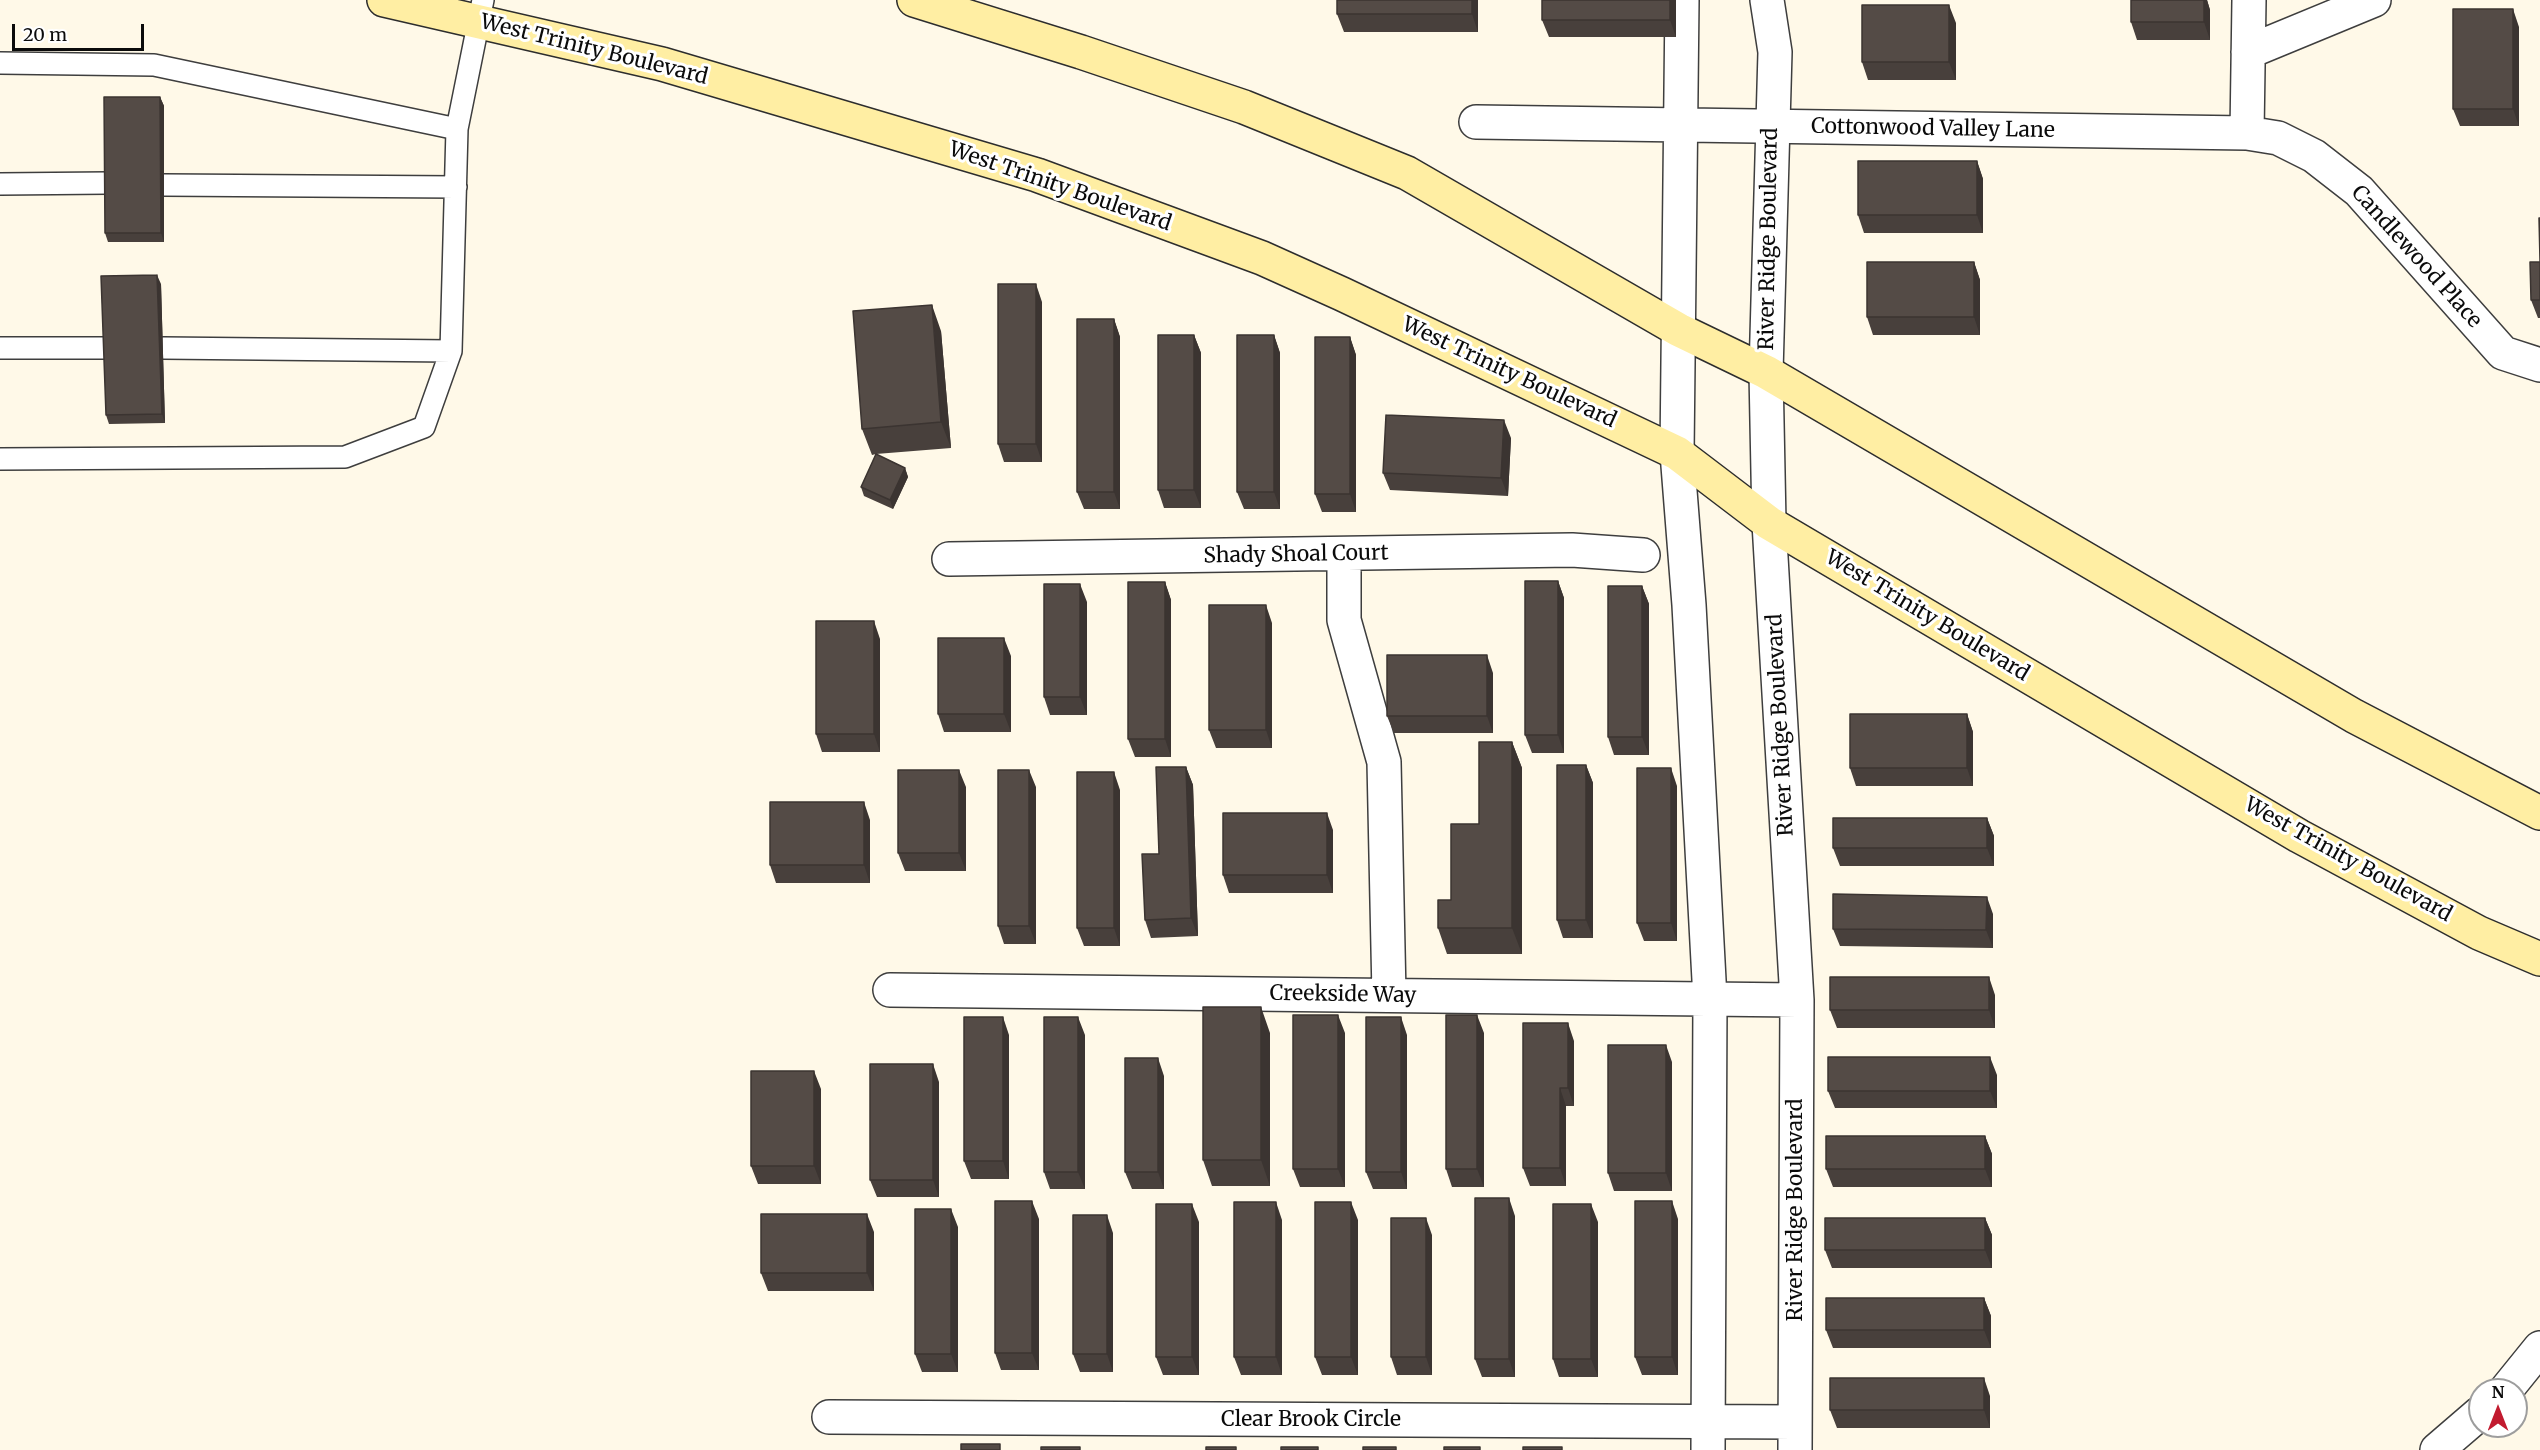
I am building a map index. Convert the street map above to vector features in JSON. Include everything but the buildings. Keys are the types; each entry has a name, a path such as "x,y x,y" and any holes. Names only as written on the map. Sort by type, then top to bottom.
{"main road":[{"name":"West Trinity Boulevard","path":"384,0 481,11 662,64 1037,175 1262,258 1677,453 1769,523 2299,836 2479,933 2540,959"},
{"path":"915,0 1081,52 1244,107 1407,173 1679,330 1766,372 2354,716 2540,813"}],"street":[{"path":"1682,0 1677,453 1689,605 1710,999 1708,1436"},
{"name":"River Ridge Boulevard","path":"1767,0 1775,52 1766,372 1769,523 1797,1000 1795,1436"},
{"path":"2247,133 2249,0"},
{"path":"2248,52 2374,0"},
{"name":"Cottonwood Valley Lane","path":"1476,122 2247,133"},
{"name":"Candlewood Place","path":"2247,133 2278,138 2314,156 2359,191 2503,353 2540,366"},
{"name":"Shady Shoal Court","path":"949,559 1572,550 1643,555"},
{"path":"1344,554 1344,620 1384,762 1389,995"},
{"name":"Creekside Way","path":"890,990 1797,1000"},
{"path":"2516,1378 2540,1348"},
{"name":"Clear Brook Circle","path":"829,1417 1795,1436"},
{"path":"2436,1450 2468,1423"}],"lane":[{"path":"0,459 345,457 424,427 452,351 457,129 481,11"},
{"path":"0,63 154,65 457,129"},
{"path":"0,184 108,183"},
{"path":"164,185 456,187"},
{"path":"0,348 107,348"},
{"path":"163,348 452,351"}]}
